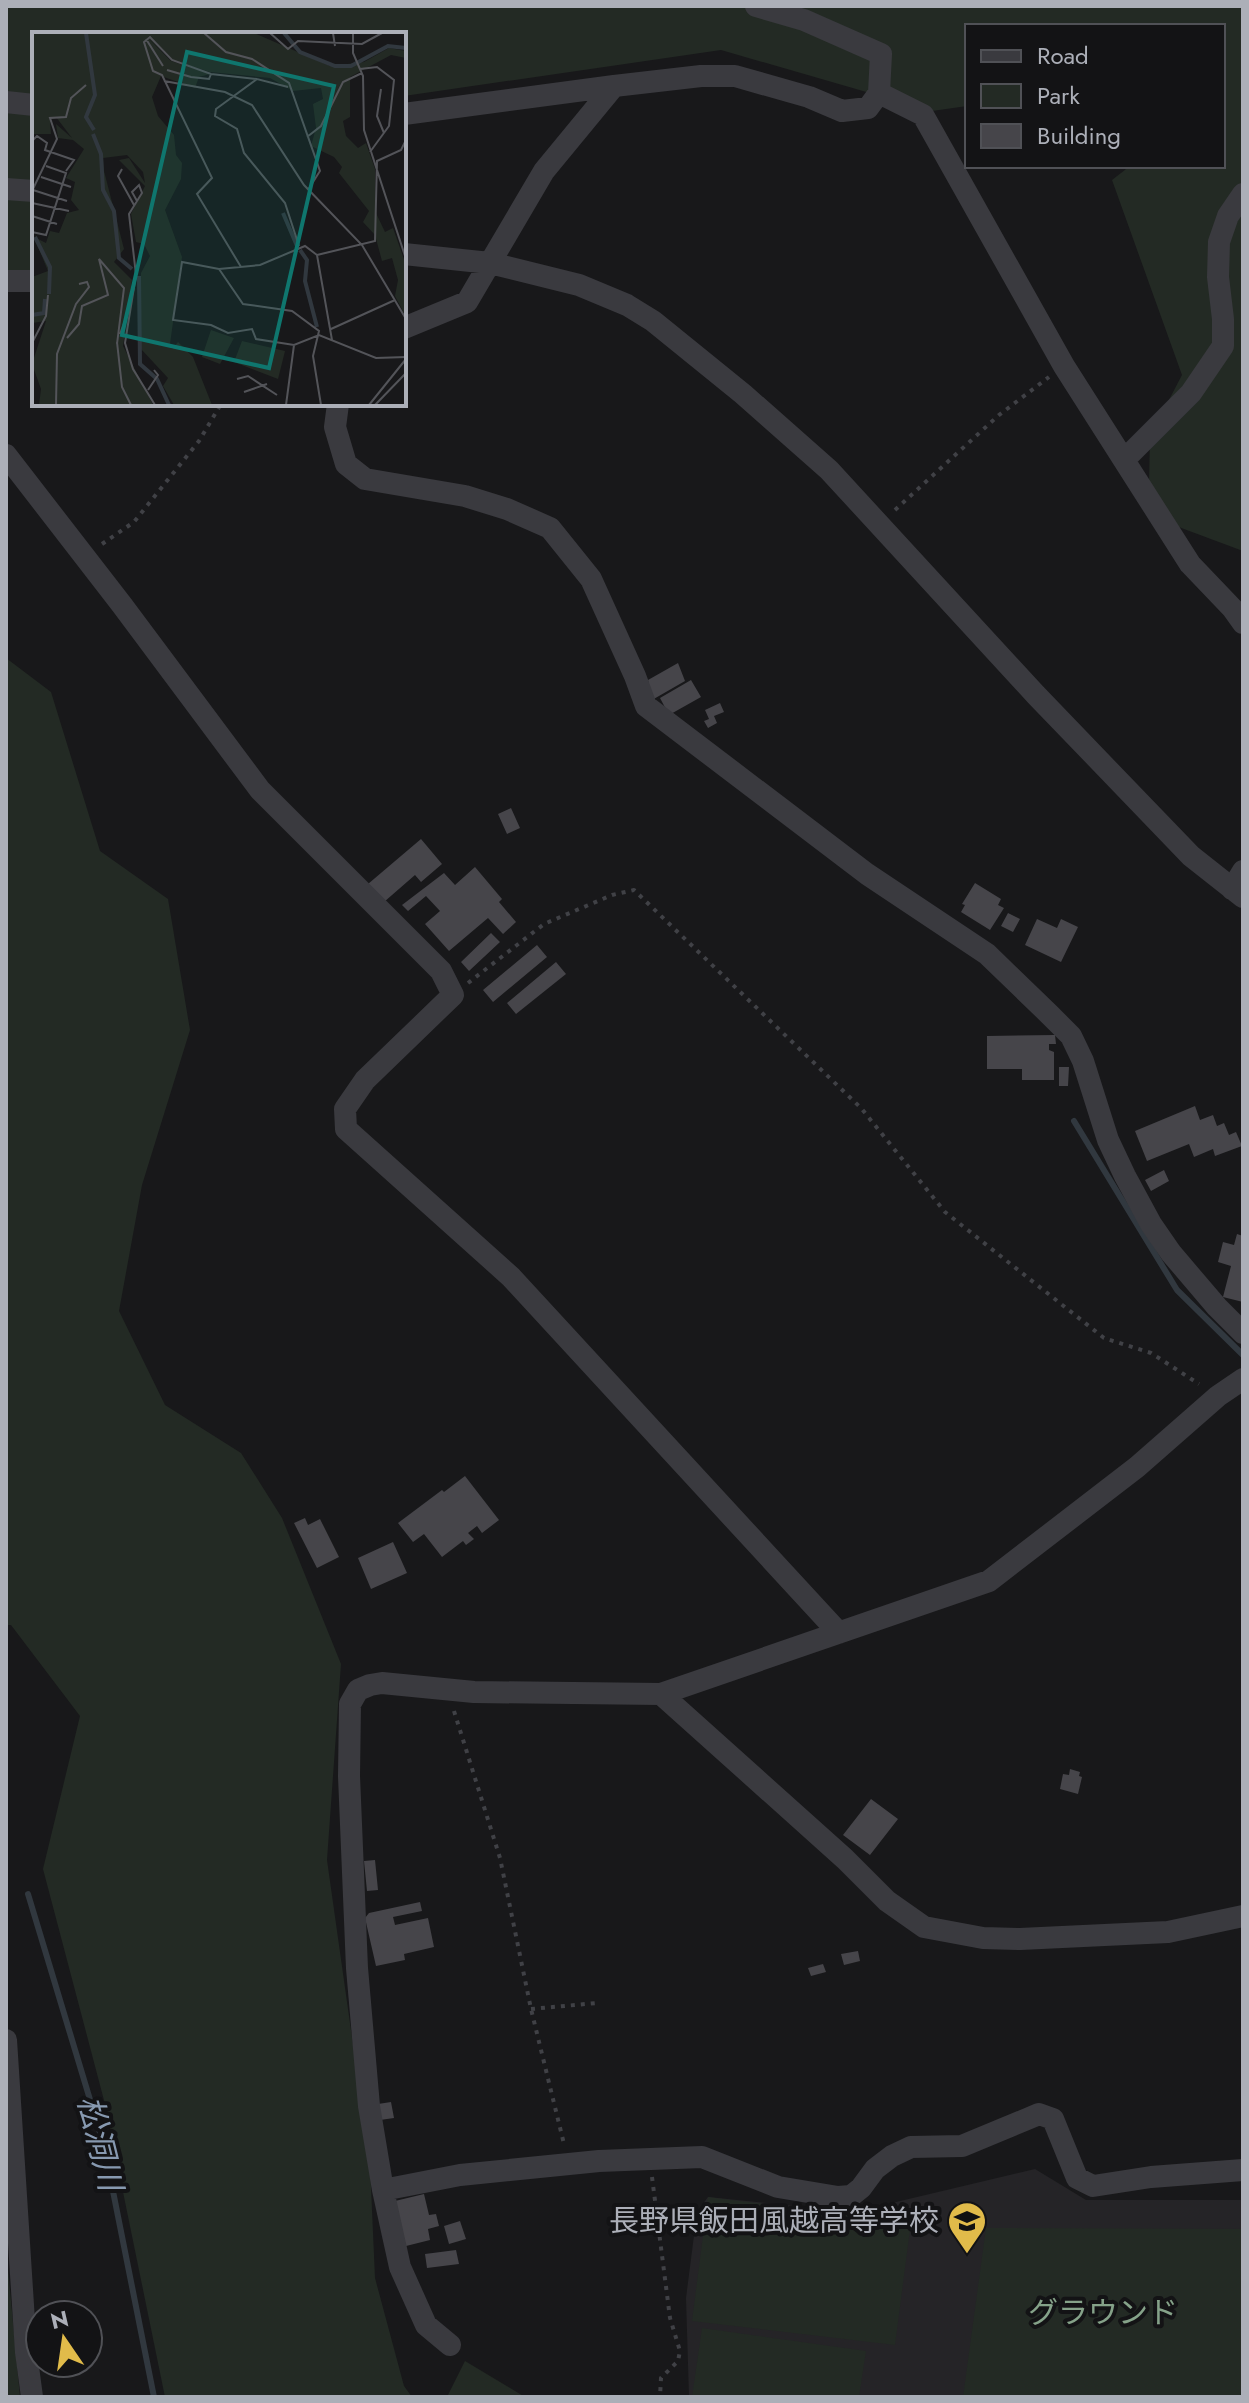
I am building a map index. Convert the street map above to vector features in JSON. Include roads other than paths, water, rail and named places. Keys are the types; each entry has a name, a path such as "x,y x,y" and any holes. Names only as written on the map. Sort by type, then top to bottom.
{"street":[{"path":"406,114 701,76 735,76 809,97 842,111 868,108 879,93 881,54 804,20 756,6"},
{"path":"406,327 467,302 544,171 614,86"},
{"path":"879,93 923,115 1064,366 1190,564 1243,623"},
{"path":"6,102 32,105"},
{"path":"6,189 32,191"},
{"path":"1124,460 1191,393 1223,346 1219,242 1228,216 1243,194"},
{"path":"406,254 490,263 579,285 627,305 653,321 743,394 829,470 1036,695 1191,856 1239,886"},
{"path":"6,281 32,281"},
{"path":"338,406 335,427 346,464 365,479 465,496 507,509 550,528 591,579 646,706 867,874 987,954 1071,1036 1083,1061 1108,1140 1151,1224 1171,1253 1243,1333"},
{"path":"6,455 260,790 441,971 453,995 365,1080 345,1109 346,1129 511,1277 839,1633"},
{"path":"450,2345 426,2325 400,2267 369,2106 357,1968 349,1776 350,1704 358,1690 382,1683 474,1692 661,1694 989,1581 1137,1467 1218,1396 1243,1379"},
{"path":"661,1694 845,1859 887,1901 924,1927 983,1938 1020,1939 1168,1932 1243,1916"},
{"path":"6,2040 10,2169 32,2397"},
{"path":"383,2190 460,2175 569,2164 702,2157 778,2187 838,2197 851,2196 875,2169 911,2147 962,2146 1039,2114 1053,2119 1077,2178 1093,2186 1151,2177 1243,2170"}],"waterway":[{"path":"1074,1121 1177,1290 1243,1355"},
{"name":"松洞川","path":"28,1894 104,2146 154,2397"}],"place":[{"name":"長野県飯田風越高等学校","path":"967,2255"}],"park label":[{"name":"グラウンド","path":"1103,2313"}]}
